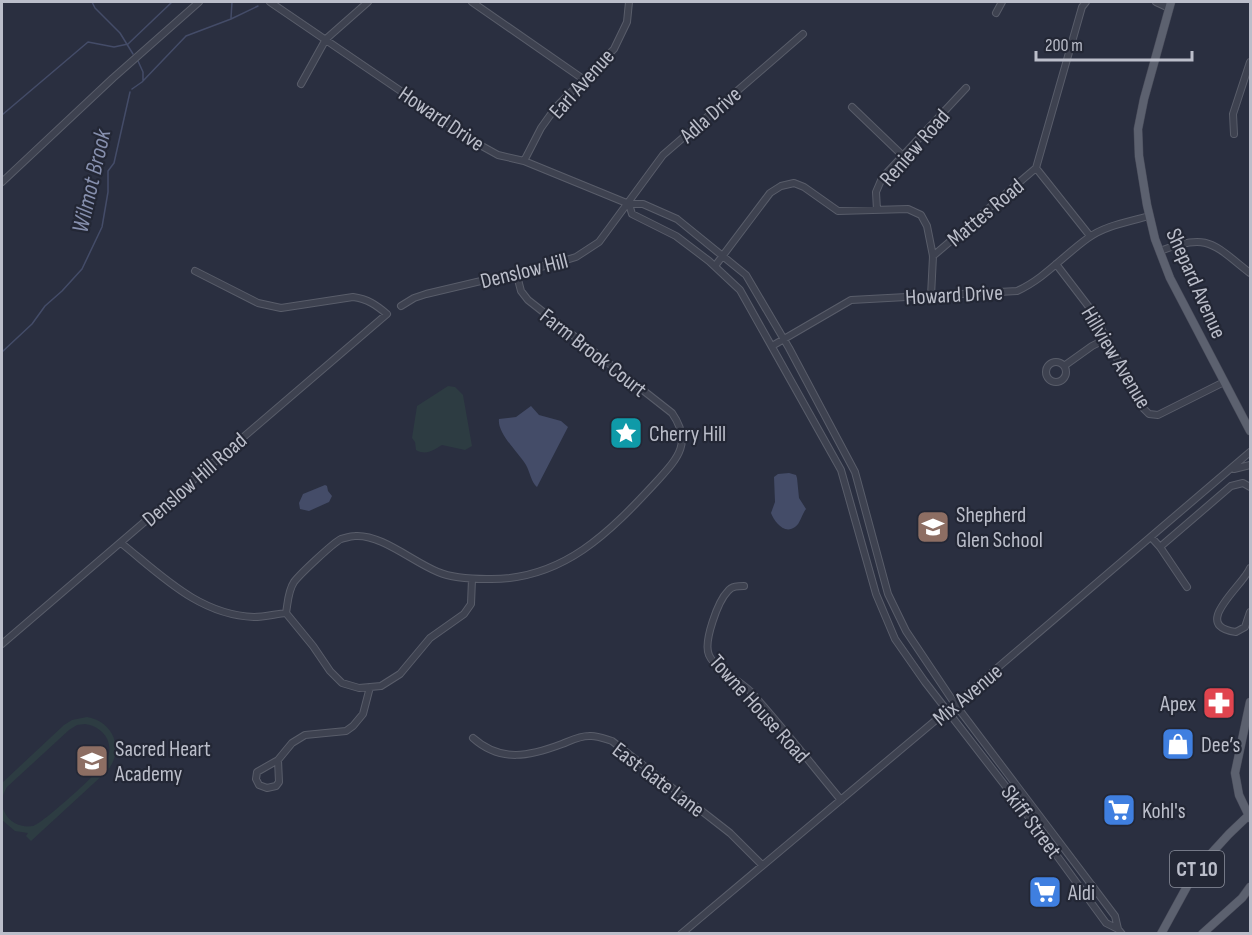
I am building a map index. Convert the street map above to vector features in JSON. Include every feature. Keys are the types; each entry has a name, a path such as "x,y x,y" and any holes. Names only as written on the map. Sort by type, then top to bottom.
{"main road":[{"name":"Shepard Avenue","path":"1170,5 1138,129 1139,156 1149,216 1170,278 1251,431"},
{"path":"1250,816 1237,789 1235,772 1251,702"},
{"name":"CT 10","path":"1161,933 1196,870 1228,834 1250,816"},
{"name":"CT 10","path":"1202,933 1242,898 1251,886"}],"street":[{"path":"2,182 113,78 199,2"},
{"name":"Howard Drive","path":"270,2 480,145 498,155 524,161 629,204 643,204 676,219 746,275 784,339 850,462 858,480 888,594 906,632"},
{"path":"301,84 326,39 368,2"},
{"path":"472,2 583,79"},
{"name":"Earl Avenue","path":"524,161 541,128 556,107 614,49 627,22 629,2"},
{"path":"996,13 1002,2"},
{"path":"1086,2 1082,7 1036,168 1090,236"},
{"path":"1156,2 1170,5"},
{"name":"Adla Drive","path":"629,204 663,155 803,34"},
{"path":"1234,135 1233,114 1251,62"},
{"name":"Reniew Road","path":"877,210 876,192 882,178 966,88"},
{"path":"852,108 902,155"},
{"name":"Mattes Road","path":"933,256 1036,168"},
{"path":"716,266 770,193 780,186 794,183 838,211 908,210 921,215 927,226 933,256 931,296"},
{"name":"Howard Drive","path":"629,204 632,214 676,236 716,266 740,290 835,458 846,483 880,606 895,639"},
{"name":"Denslow Hill","path":"401,306 426,294 576,257 599,242 629,204"},
{"name":"Howard Drive","path":"772,346 851,300 1017,291 1034,282 1090,236 1149,216"},
{"path":"1160,251 1190,241 1204,241 1251,273"},
{"name":"Hillview Avenue","path":"1056,264 1092,311 1143,408 1149,414 1158,415 1224,382"},
{"name":"Denslow Hill Road","path":"2,644 387,314 364,298 353,297 281,308 258,303 195,271"},
{"name":"Farm Brook Court","path":"286,613 289,595 295,581 341,539 356,536 371,538 440,573 472,579 502,580 538,574 565,561 612,528 673,463 681,450 683,439 681,426 672,413 528,300 521,291 516,272"},
{"path":"1064,366 1106,339"},
{"name":"Mix Avenue","path":"681,933 841,801 1251,452"},
{"path":"1226,473 1238,467 1251,465"},
{"path":"846,483 858,480"},
{"path":"1160,547 1231,486 1243,483 1251,487"},
{"path":"858,532 871,529"},
{"path":"1151,537 1187,587"},
{"path":"121,543 195,601 219,612 257,617 286,613 330,671 342,683 359,688 381,686 400,674 430,638 464,614 471,604 472,579"},
{"path":"1251,568 1247,576 1220,606 1217,616 1219,624 1226,631 1236,632 1245,627 1251,612"},
{"name":"Towne House Road","path":"744,586 734,586 728,590 721,602 708,644 708,654 713,661 748,689 841,801"},
{"path":"895,639 906,632"},
{"name":"Skiff Street","path":"906,632 955,704 1115,916 1120,931"},
{"name":"Skiff Street","path":"895,639 1106,923 1120,931"},
{"path":"278,760 279,782 276,786 267,788 259,785 256,779 257,772 278,760 292,743 305,735 346,731 353,726 363,714 370,687"},
{"name":"East Gate Lane","path":"473,738 493,751 518,756 539,753 589,736 612,741 730,833 762,865"}],"shaded area":[{"path":"448,386 455,387 463,395 472,446 465,450 442,445 427,452 420,452 416,450 412,438 417,406"},
{"path":"87,717 104,725 114,739 115,756 106,772 31,841 26,836 28,833 15,831 2,820 2,783 72,720","holes":["77,725 91,725 102,732 108,742 109,755 102,767 39,823 25,826 10,820 3,810 2,803 7,787 69,730"]}],"water":[{"path":"531,406 539,415 561,421 568,427 537,487 526,465 499,424 499,419 516,417"},
{"path":"778,474 796,475 799,498 806,509 797,526 787,529 774,520 771,513 775,502 774,477"},
{"path":"325,485 332,496 329,502 309,511 300,509 299,503 303,494"}],"waterway":[{"path":"92,2 120,33 133,54"},
{"path":"2,115 88,42 114,47 128,44 172,2"},
{"path":"231,18 232,2"},
{"name":"Wilmot Brook","path":"132,89 142,82 186,36 258,6"},
{"path":"138,61 143,72 143,80"},
{"name":"Wilmot Brook","path":"2,352 32,324 45,306 82,269 102,227 108,192 108,171 114,163 130,92"}],"place":[{"name":"Cherry Hill","path":"626,433"},
{"name":"Shepherd Glen School","path":"933,527"},
{"name":"Apex","path":"1219,703"},
{"name":"Dee’s","path":"1178,744"},
{"name":"Sacred Heart Academy","path":"92,761"},
{"name":"Kohl's","path":"1119,810"},
{"name":"Aldi","path":"1045,892"}]}
